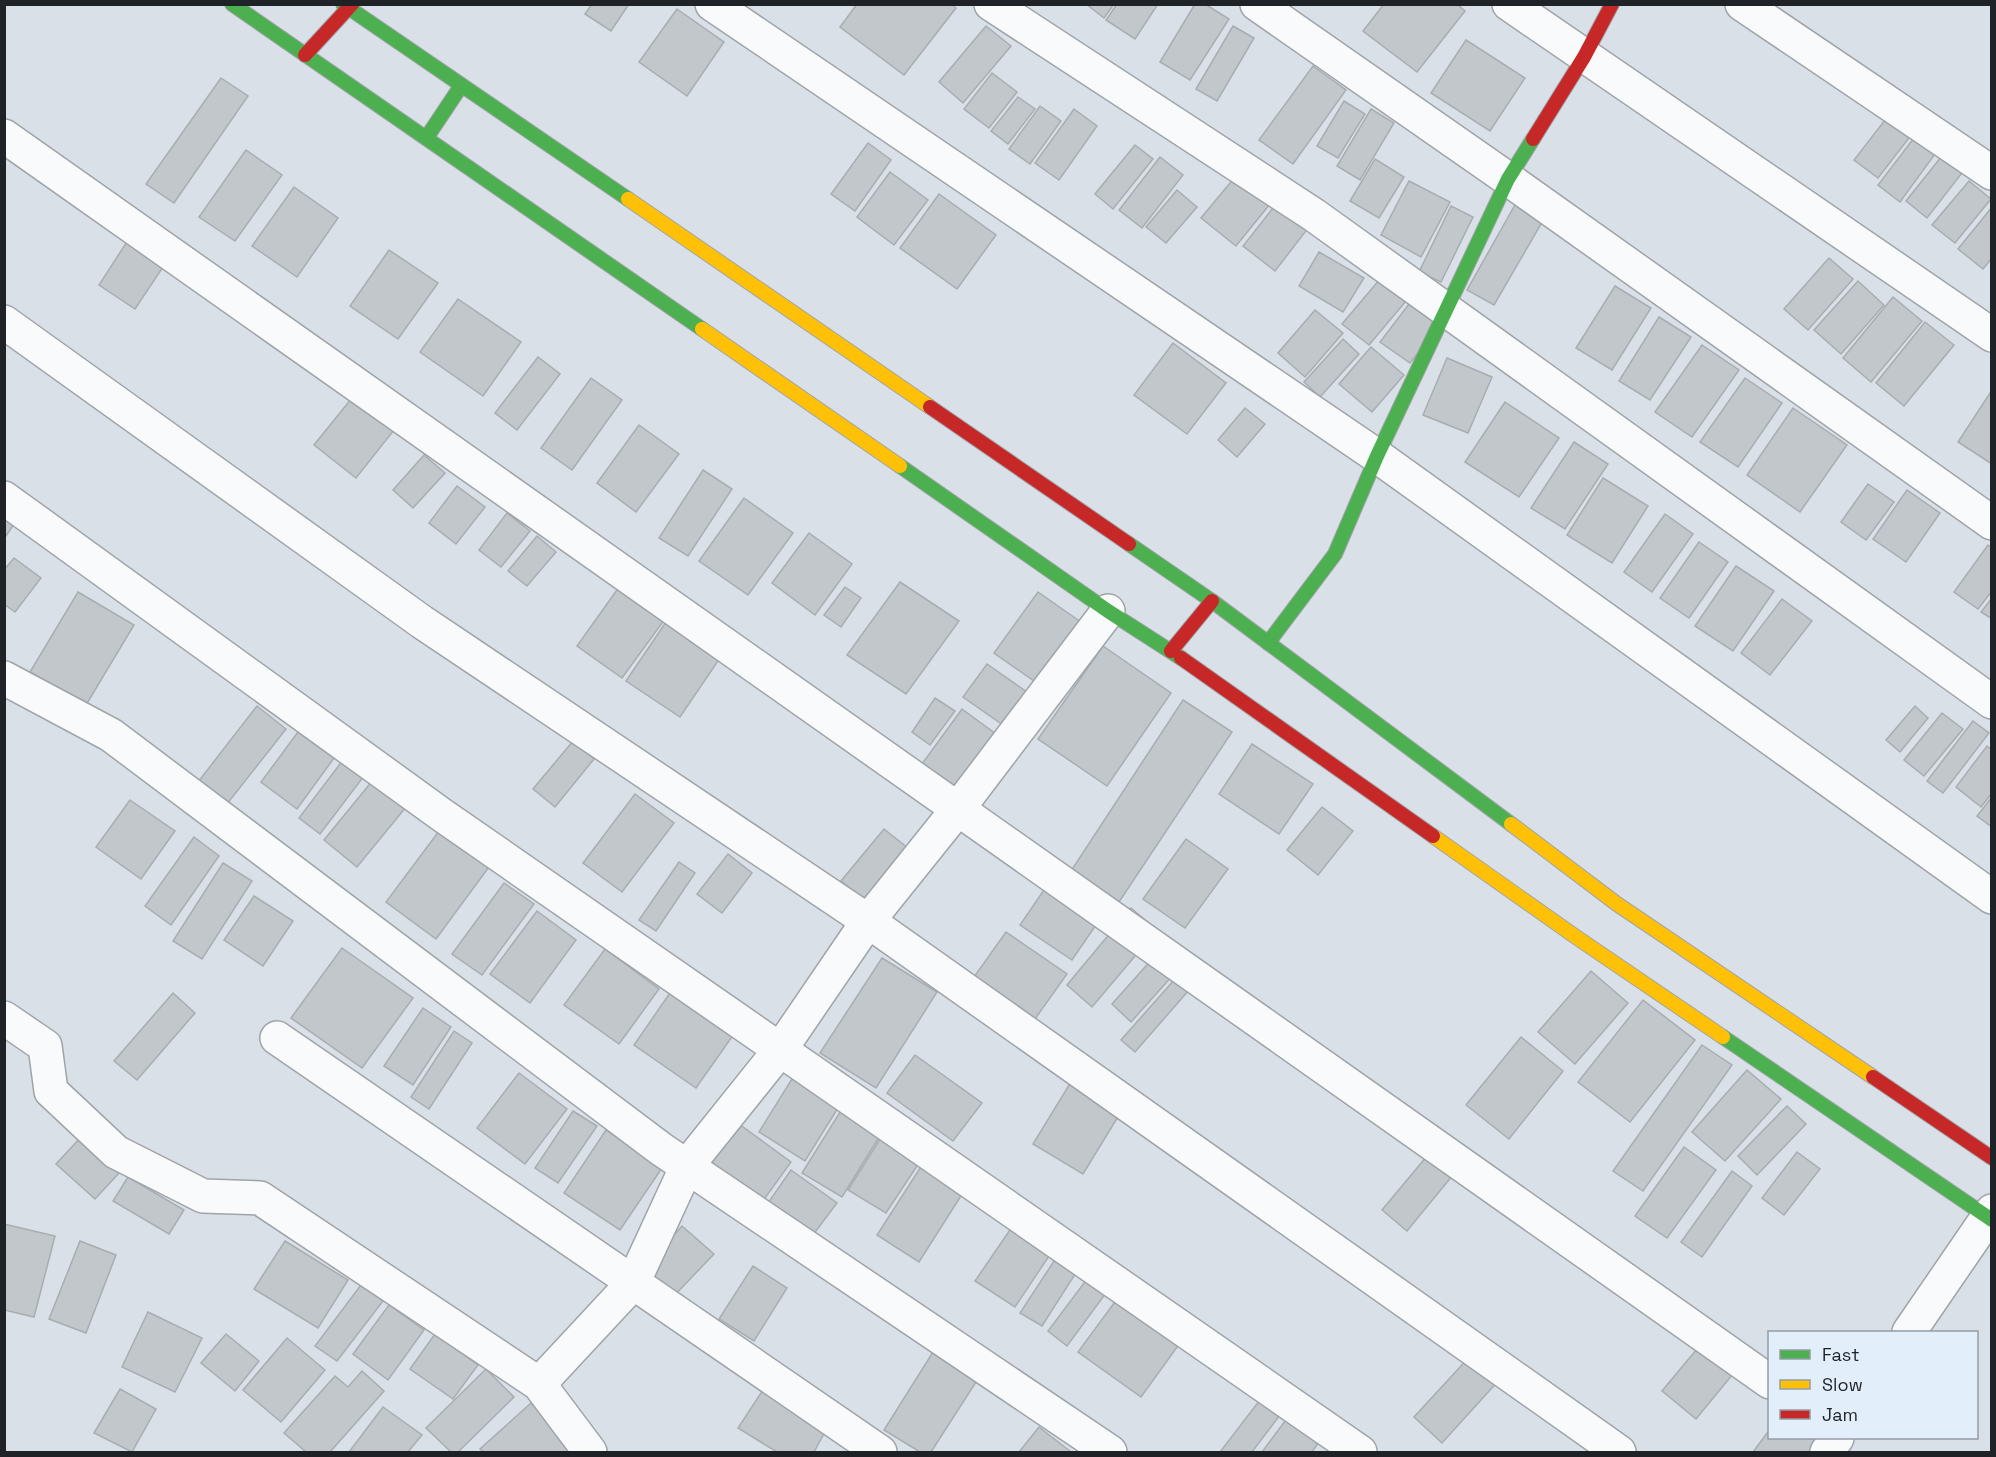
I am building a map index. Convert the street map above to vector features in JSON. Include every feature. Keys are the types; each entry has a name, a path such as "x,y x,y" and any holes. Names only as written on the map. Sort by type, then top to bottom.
{"main road":[{"path":"232,4 1108,611 1171,651 1576,937 1941,1180 1990,1216"},
{"path":"1268,643 1335,554 1377,456 1508,179 1584,57 1612,4"},
{"path":"305,56 348,6 1212,601 1617,904 1965,1146 1992,1158"},
{"path":"427,137 461,86"},
{"path":"1171,651 1212,601"}],"street":[{"path":"712,4 1377,456 1992,897"},
{"path":"991,4 1314,215 1992,702"},
{"path":"1257,4 1508,179 1992,523"},
{"path":"1509,4 1992,335"},
{"path":"1742,4 1992,173"},
{"path":"4,136 1768,1381"},
{"path":"4,322 422,622 868,921 1619,1452"},
{"path":"4,498 442,815 1360,1452"},
{"path":"539,1383 633,1282 687,1167 780,1050 868,921 957,810 1108,611"},
{"path":"4,678 111,735 651,1142 1110,1452"},
{"path":"4,1018 45,1047 51,1091 116,1152 203,1196 260,1198 539,1383 590,1452"},
{"path":"277,1038 880,1452"},
{"path":"1910,1331 1990,1216"},
{"path":"1827,1452 1837,1439"}],"building":[{"path":"592,4 629,4 611,31 585,14"},
{"path":"857,4 951,4 956,8 904,75 840,27"},
{"path":"1086,4 1114,4 1104,18"},
{"path":"1117,4 1158,4 1135,39 1106,20"},
{"path":"1195,4 1205,4 1229,19 1190,80 1160,62"},
{"path":"1384,4 1457,4 1465,11 1417,72 1363,31"},
{"path":"677,9 724,42 687,96 639,62"},
{"path":"986,26 1011,46 963,103 939,82"},
{"path":"1233,26 1254,38 1217,101 1196,89"},
{"path":"1466,40 1525,78 1490,131 1431,93"},
{"path":"1313,66 1346,90 1293,164 1259,140"},
{"path":"992,73 1017,92 989,128 964,109"},
{"path":"221,78 248,96 174,203 146,184"},
{"path":"1018,97 1035,109 1008,144 991,131"},
{"path":"1344,101 1365,114 1338,158 1317,146"},
{"path":"1040,106 1061,121 1030,164 1009,149"},
{"path":"1074,109 1097,126 1059,180 1035,163"},
{"path":"1371,109 1394,123 1360,180 1337,166"},
{"path":"1885,120 1909,138 1878,178 1854,160"},
{"path":"1917,134 1938,150 1900,202 1878,185"},
{"path":"868,143 891,160 855,211 831,194"},
{"path":"1135,145 1153,159 1113,209 1095,194"},
{"path":"246,150 282,175 235,241 199,217"},
{"path":"1160,157 1183,175 1142,228 1119,210"},
{"path":"1941,157 1962,173 1927,218 1906,201"},
{"path":"1375,159 1404,177 1379,218 1350,201"},
{"path":"890,172 928,200 894,245 857,217"},
{"path":"1235,177 1270,204 1236,246 1201,218"},
{"path":"1409,181 1450,202 1421,257 1381,235"},
{"path":"1969,181 1991,199 1955,243 1932,225"},
{"path":"294,187 338,218 297,277 252,246"},
{"path":"1177,190 1197,207 1166,243 1146,227"},
{"path":"939,194 996,235 957,289 900,248"},
{"path":"1520,196 1548,212 1494,305 1467,290"},
{"path":"1277,203 1309,227 1275,271 1243,246"},
{"path":"1451,206 1473,217 1441,282 1419,272"},
{"path":"1992,207 1992,258 1983,269 1958,249"},
{"path":"132,234 169,258 135,309 99,285"},
{"path":"389,250 438,283 398,339 350,306"},
{"path":"1319,252 1364,278 1343,312 1299,286"},
{"path":"1829,258 1853,279 1808,330 1784,309"},
{"path":"1380,279 1406,301 1369,345 1342,324"},
{"path":"1858,281 1884,305 1841,354 1814,330"},
{"path":"1615,286 1651,308 1612,370 1576,348"},
{"path":"1893,297 1922,321 1871,382 1843,358"},
{"path":"458,299 521,342 483,396 420,352"},
{"path":"1409,304 1439,326 1410,363 1380,342"},
{"path":"1315,310 1343,333 1305,377 1278,353"},
{"path":"1659,317 1691,337 1650,400 1619,381"},
{"path":"1925,322 1954,345 1904,406 1876,383"},
{"path":"1343,339 1359,354 1320,397 1304,382"},
{"path":"1173,343 1226,383 1187,434 1134,395"},
{"path":"1702,345 1739,370 1692,437 1655,412"},
{"path":"1371,347 1404,375 1372,412 1339,384"},
{"path":"538,357 560,374 517,430 495,413"},
{"path":"1447,358 1492,377 1468,433 1423,415"},
{"path":"591,378 622,400 572,470 541,448"},
{"path":"1745,378 1782,403 1738,467 1700,442"},
{"path":"1992,390 1992,464 1958,442"},
{"path":"356,393 398,425 356,478 314,445"},
{"path":"1505,402 1559,438 1519,497 1465,462"},
{"path":"1245,408 1265,424 1237,457 1218,440"},
{"path":"1793,408 1847,445 1800,512 1747,475"},
{"path":"639,425 679,454 636,512 597,483"},
{"path":"1574,442 1608,464 1565,529 1531,508"},
{"path":"424,455 445,473 413,508 393,490"},
{"path":"703,470 732,489 688,556 659,538"},
{"path":"1603,478 1648,506 1612,563 1567,535"},
{"path":"1868,484 1894,502 1866,540 1841,522"},
{"path":"457,486 485,507 456,544 429,523"},
{"path":"1907,490 1940,513 1906,562 1873,539"},
{"path":"744,498 793,533 748,595 699,561"},
{"path":"4,510 18,518 4,539"},
{"path":"507,513 530,531 501,567 479,550"},
{"path":"1665,514 1693,534 1652,592 1624,572"},
{"path":"809,533 852,564 815,615 772,583"},
{"path":"537,536 556,552 527,586 508,571"},
{"path":"1699,542 1728,562 1689,618 1660,598"},
{"path":"1988,545 1992,548 1992,591 1978,609 1954,592"},
{"path":"14,558 41,578 15,612 4,604 4,570"},
{"path":"1736,566 1774,591 1733,651 1695,626"},
{"path":"900,582 959,621 906,694 847,655"},
{"path":"619,587 665,619 622,678 577,646"},
{"path":"845,587 861,598 841,627 824,615"},
{"path":"78,592 134,625 86,705 30,672"},
{"path":"1038,592 1085,625 1041,686 994,653"},
{"path":"1992,598 1992,619 1981,612"},
{"path":"1782,599 1812,621 1770,675 1741,653"},
{"path":"668,619 722,655 680,717 626,681"},
{"path":"1103,646 1171,693 1107,786 1038,739"},
{"path":"987,664 1034,697 1010,730 963,697"},
{"path":"935,698 955,711 930,745 912,732"},
{"path":"1183,700 1232,732 1119,902 1071,871"},
{"path":"257,706 286,729 227,804 198,782"},
{"path":"1915,706 1928,718 1900,752 1886,740"},
{"path":"962,709 1004,740 960,798 919,768"},
{"path":"1942,713 1963,729 1924,776 1904,760"},
{"path":"1973,721 1989,733 1943,793 1927,781"},
{"path":"298,732 334,758 297,809 261,782"},
{"path":"573,741 594,759 555,807 533,789"},
{"path":"1252,744 1313,784 1279,834 1219,794"},
{"path":"1987,746 1992,750 1992,793 1981,807 1956,787"},
{"path":"343,760 364,776 320,834 299,818"},
{"path":"373,780 406,807 357,867 324,840"},
{"path":"635,794 674,823 622,892 583,863"},
{"path":"1992,797 1992,827 1977,816"},
{"path":"130,800 175,831 141,879 96,847"},
{"path":"1322,807 1353,831 1318,875 1287,850"},
{"path":"884,829 908,848 865,901 841,881"},
{"path":"439,831 489,867 436,939 386,902"},
{"path":"194,837 219,856 171,925 145,906"},
{"path":"1186,839 1228,869 1185,928 1143,899"},
{"path":"728,854 752,873 722,913 697,894"},
{"path":"679,862 695,873 656,931 639,920"},
{"path":"223,863 252,881 202,959 173,941"},
{"path":"504,883 534,904 482,975 452,954"},
{"path":"1046,887 1098,922 1072,960 1020,925"},
{"path":"254,896 293,921 263,966 224,940"},
{"path":"1131,908 1157,930 1092,1007 1067,985"},
{"path":"537,911 576,940 530,1003 490,974"},
{"path":"1006,932 1067,974 1025,1033 964,991"},
{"path":"1170,939 1190,956 1131,1022 1112,1004"},
{"path":"342,948 413,998 362,1068 291,1018"},
{"path":"605,949 659,989 619,1044 564,1005"},
{"path":"882,958 937,992 876,1088 820,1053"},
{"path":"1190,962 1203,974 1135,1052 1121,1040"},
{"path":"1591,971 1628,1003 1575,1064 1538,1032"},
{"path":"672,990 734,1034 696,1088 634,1045"},
{"path":"173,993 195,1013 137,1080 114,1061"},
{"path":"1643,1000 1695,1040 1630,1122 1578,1082"},
{"path":"423,1008 451,1027 413,1085 384,1066"},
{"path":"454,1031 472,1043 429,1109 411,1097"},
{"path":"1521,1037 1563,1071 1509,1139 1466,1105"},
{"path":"1702,1045 1732,1065 1643,1191 1613,1171"},
{"path":"915,1055 982,1103 953,1141 887,1093"},
{"path":"1747,1070 1781,1099 1725,1161 1692,1132"},
{"path":"519,1073 567,1109 525,1164 477,1128"},
{"path":"795,1074 841,1103 805,1161 759,1132"},
{"path":"1074,1077 1124,1107 1083,1174 1033,1144"},
{"path":"1787,1106 1806,1124 1757,1175 1738,1156"},
{"path":"842,1109 881,1134 842,1197 802,1173"},
{"path":"573,1111 597,1126 558,1183 535,1168"},
{"path":"739,1124 791,1162 760,1205 703,1166"},
{"path":"606,1130 662,1168 620,1230 564,1193"},
{"path":"81,1137 120,1172 95,1199 56,1164"},
{"path":"880,1139 919,1163 886,1213 848,1190"},
{"path":"1684,1147 1716,1170 1667,1238 1635,1216"},
{"path":"1432,1150 1457,1170 1407,1231 1382,1210"},
{"path":"1797,1152 1820,1169 1784,1215 1762,1198"},
{"path":"924,1162 966,1188 919,1262 877,1235"},
{"path":"791,1170 837,1203 813,1235 768,1203"},
{"path":"1732,1171 1752,1186 1702,1257 1681,1242"},
{"path":"128,1177 184,1210 169,1234 113,1201"},
{"path":"4,1224 55,1236 34,1317 4,1310"},
{"path":"1014,1224 1053,1250 1015,1307 975,1281"},
{"path":"682,1226 714,1254 671,1299 644,1269"},
{"path":"80,1241 116,1255 86,1333 49,1319"},
{"path":"285,1241 348,1280 318,1328 254,1289"},
{"path":"1058,1255 1079,1268 1042,1326 1020,1313"},
{"path":"753,1266 787,1288 754,1341 719,1319"},
{"path":"1090,1275 1109,1289 1067,1346 1048,1331"},
{"path":"361,1285 383,1301 337,1361 315,1346"},
{"path":"1120,1295 1183,1339 1141,1397 1078,1352"},
{"path":"389,1305 424,1330 388,1380 353,1354"},
{"path":"148,1312 202,1338 175,1392 122,1367"},
{"path":"1712,1331 1746,1358 1696,1419 1662,1391"},
{"path":"226,1334 259,1361 235,1391 201,1363"},
{"path":"435,1334 478,1365 453,1399 410,1369"},
{"path":"287,1338 325,1370 281,1422 243,1390"},
{"path":"933,1352 978,1379 931,1452 920,1452 884,1430"},
{"path":"1472,1354 1500,1379 1442,1443 1414,1417"},
{"path":"486,1369 514,1397 458,1452 451,1452 426,1428"},
{"path":"362,1371 384,1391 330,1452 306,1452 284,1433 335,1376 348,1387"},
{"path":"120,1389 156,1409 132,1452 94,1433"},
{"path":"763,1390 827,1428 814,1452 777,1452 738,1428"},
{"path":"1263,1396 1283,1411 1252,1452 1220,1452"},
{"path":"531,1403 577,1452 484,1452 480,1449"},
{"path":"383,1407 422,1435 408,1452 349,1452"},
{"path":"1288,1417 1321,1439 1312,1452 1262,1452"},
{"path":"1039,1427 1071,1452 1019,1452"},
{"path":"1768,1432 1768,1439 1824,1439 1814,1452 1753,1452"}],"traffic: fast":[{"path":"232,4 702,329"},
{"path":"343,4 628,199"},
{"path":"427,137 461,86"},
{"path":"1268,643 1335,554 1377,456 1508,179 1533,139"},
{"path":"900,466 1108,611 1181,658"},
{"path":"1129,544 1212,601 1511,824"},
{"path":"1723,1037 1992,1220"}],"traffic: slow":[{"path":"628,199 930,407"},
{"path":"702,329 900,466"},
{"path":"1511,824 1617,904 1873,1077"},
{"path":"1433,836 1723,1037"}],"traffic: jam":[{"path":"305,55 352,4"},
{"path":"1533,139 1584,57 1612,4"},
{"path":"930,407 1129,544"},
{"path":"1171,651 1212,601"},
{"path":"1181,658 1433,836"},
{"path":"1873,1077 1992,1158"}]}
